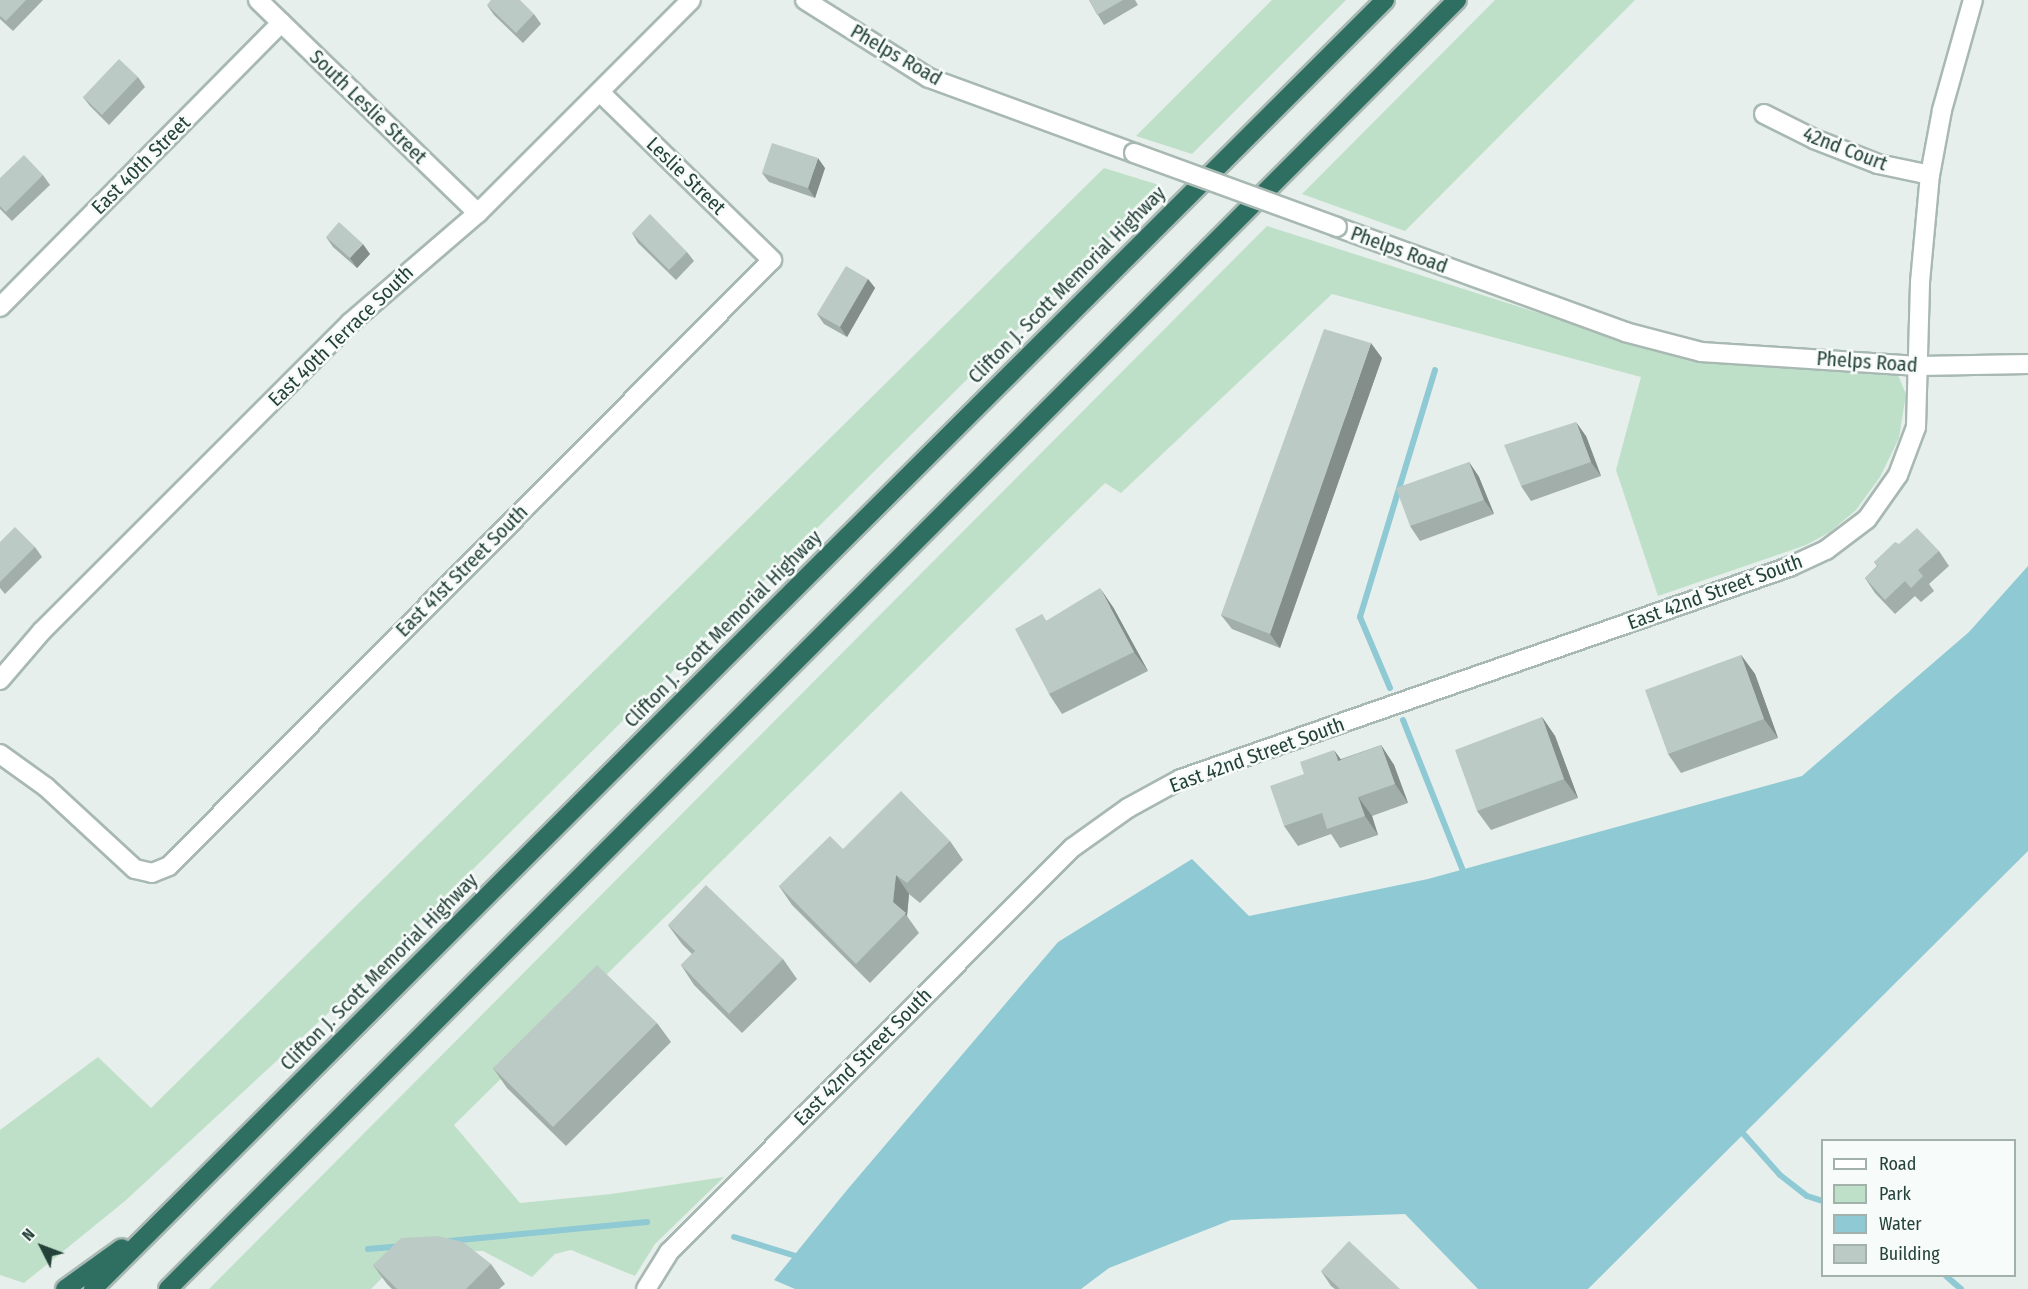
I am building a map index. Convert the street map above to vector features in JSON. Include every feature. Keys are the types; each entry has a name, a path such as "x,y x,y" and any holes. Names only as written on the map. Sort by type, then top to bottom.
{"highway":[{"name":"Clifton J. Scott Memorial Highway","path":"93,1289 1385,0"},
{"path":"168,1289 1457,0"},
{"path":"65,1289 169,1213"}],"street":[{"name":"South Leslie Street","path":"258,0 478,213"},
{"name":"East 40th Terrace South","path":"0,680 42,631 350,323 478,213 691,0"},
{"name":"Phelps Road","path":"805,0 928,78 1625,332 1701,352 1919,366 2028,364"},
{"name":"East 42nd Street South","path":"646,1289 669,1252 1079,843 1128,808 1181,779 1789,567 1826,550 1867,519 1898,475 1916,427 1920,282 1930,176 1942,110 1973,0"},
{"name":"East 40th Street","path":"0,307 281,22"},
{"name":"Leslie Street","path":"600,92 772,260"},
{"name":"42nd Court","path":"1764,114 1814,139 1878,164 1930,176"},
{"name":"East 41st Street South","path":"0,754 46,787 124,860 147,873 169,867 772,260"}],"green space":[{"path":"1272,0 1346,0 1192,154 1136,136"},
{"path":"1495,0 1635,0 1405,231 1302,194"},
{"path":"1104,168 1162,186 323,1018 125,1201 24,1283 0,1275 0,1130 98,1057 151,1108"},
{"path":"1267,226 1629,342 1890,372 1898,375 1906,394 1899,438 1880,477 1856,510 1830,532 1806,545 1658,596 1616,470 1641,377 1332,294 1121,493 1105,483 454,1125 520,1203 611,1194 724,1177 655,1244 635,1276 571,1250 555,1254 532,1277 483,1251 407,1253 371,1289 209,1289"}],"water":[{"path":"2028,566 2028,851 1588,1289 1478,1289 1405,1214 1231,1220 1109,1268 1081,1289 795,1289 774,1280 847,1190 1058,942 1192,859 1249,916 1428,879 1802,776 1969,632"}],"building":[{"path":"0,0 26,0 6,21 0,16"},
{"path":"491,0 520,0 534,14 516,33 487,5"},
{"path":"1089,0 1123,0 1097,15"},
{"path":"119,59 138,77 102,115 83,97"},
{"path":"772,143 818,158 808,188 762,173"},
{"path":"24,155 43,175 6,212 0,206 0,178"},
{"path":"650,214 687,252 669,270 632,233"},
{"path":"339,222 363,244 350,258 326,237"},
{"path":"846,266 868,279 840,327 817,314"},
{"path":"1324,329 1371,343 1270,634 1221,615"},
{"path":"1576,422 1591,462 1521,486 1504,445"},
{"path":"1469,462 1484,500 1410,526 1396,488"},
{"path":"15,527 35,547 0,582 0,542"},
{"path":"1917,528 1939,551 1918,570 1923,576 1911,588 1905,581 1885,600 1865,578 1878,566 1874,562 1895,542 1899,544"},
{"path":"1100,588 1134,652 1049,694 1015,629 1042,614 1046,621"},
{"path":"1741,655 1764,719 1668,754 1645,690"},
{"path":"1542,717 1564,779 1477,811 1455,750"},
{"path":"1381,745 1395,784 1358,797 1365,816 1327,829 1322,813 1284,826 1270,786 1304,774 1300,762 1334,750 1338,761"},
{"path":"901,791 950,841 907,883 896,875 893,902 906,913 856,964 779,886 830,836 843,849"},
{"path":"706,885 783,959 729,1014 681,965 695,951 668,925"},
{"path":"597,965 657,1023 553,1127 493,1068"},
{"path":"438,1236 463,1242 491,1264 466,1289 397,1289 373,1265 401,1238"},
{"path":"1349,1241 1400,1289 1340,1289 1321,1271"}],"waterway":[{"path":"1390,688 1360,617 1435,370"},
{"path":"1403,720 1465,876"},
{"path":"1740,1130 1780,1175 1807,1196 1821,1201"},
{"path":"449,1241 647,1222"},
{"path":"734,1237 799,1257"},
{"path":"368,1249 400,1246"},
{"path":"1947,1277 1961,1289"}]}
